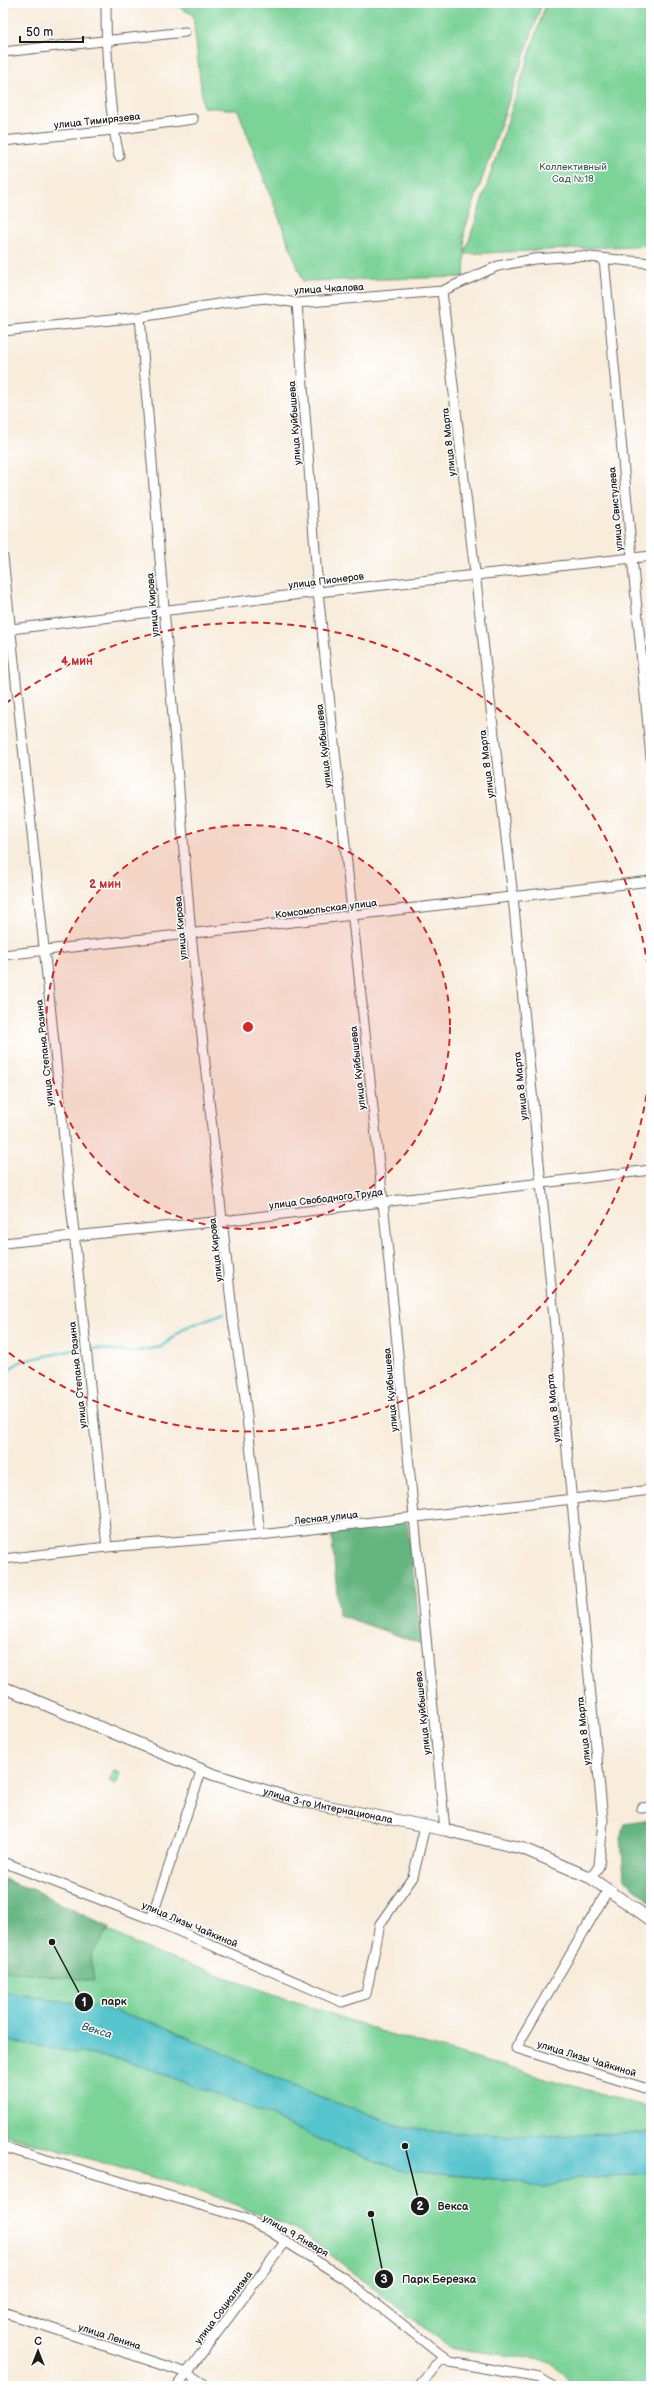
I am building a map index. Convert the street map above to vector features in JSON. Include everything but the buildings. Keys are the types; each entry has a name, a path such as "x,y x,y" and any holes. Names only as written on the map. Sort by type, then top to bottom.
{"main road":[{"name":"улица 3-го Интернационала","path":"3,1687 202,1769 296,1800 445,1830 524,1849 591,1878 651,1920"}],"street":[{"path":"106,3 106,41 113,130 119,156"},
{"path":"3,52 185,32"},
{"name":"улица Тимирязева","path":"3,141 113,130 193,119"},
{"name":"улица Чкалова","path":"3,331 140,318 237,301 266,298 297,303 442,292 498,266 534,259 579,256 651,263"},
{"name":"улица Свистулева","path":"604,259 651,758"},
{"name":"улица 8 Марта","path":"442,292 474,575 513,897 573,1499 603,1820 599,1866 591,1878"},
{"name":"улица Куйбышева","path":"297,303 318,592 351,916 383,1202 445,1830"},
{"name":"улица Кирова","path":"140,318 191,935 233,1320 244,1390 260,1535"},
{"name":"улица Пионеров","path":"7,630 318,592 651,556"},
{"name":"улица Степана Разина","path":"3,557 7,630 45,950 107,1547"},
{"name":"Комсомольская улица","path":"3,955 191,935 651,881"},
{"name":"улица Свободного Труда","path":"3,1243 223,1221 651,1170"},
{"name":"Лесная улица","path":"3,1559 107,1547 260,1535 651,1490"},
{"path":"151,1919 202,1769"},
{"path":"641,1808 651,1807"},
{"name":"улица Лизы Чайкиной","path":"3,1862 151,1919 342,2002 366,1994 380,1924 413,1877 425,1826"},
{"name":"улица Лизы Чайкиной","path":"608,1890 516,2048 651,2090"},
{"name":"улица 9 Января","path":"3,2147 241,2218 286,2241 346,2279 450,2362 459,2365 540,2378 552,2386"},
{"name":"улица Социализма","path":"177,2386 286,2241"},
{"name":"улица Ленина","path":"3,2312 187,2373 207,2386"},
{"path":"419,2386 444,2356"}],"green space":[{"name":"Коллективный Сад №18","path":"172,3 542,3 464,232 465,253 546,3 651,3 651,245 465,254 464,277 303,281 238,110 203,107 193,15"},
{"path":"407,1522 422,1644 339,1615 331,1530"},
{"path":"114,1771 121,1774 116,1784 109,1781"},
{"path":"651,1820 651,1902 624,1879 621,1836 624,1824"},
{"path":"3,1878 152,1952 389,2034 651,2108 651,2133 517,2136 438,2132 396,2125 313,2094 160,2025 104,2008 3,1992"},
{"path":"3,1880 34,1890 109,1928 91,1956 94,1981 3,1970"},
{"path":"3,2040 129,2061 260,2111 318,2139 399,2170 517,2181 544,2188 579,2178 651,2173 651,2386 574,2386 551,2361 451,2348 301,2232 207,2193 3,2134"}],"water":[{"path":"3,1992 104,2008 160,2025 313,2094 396,2125 438,2132 517,2136 651,2133 651,2173 579,2178 544,2188 517,2181 399,2170 318,2139 260,2111 129,2061 3,2040"}],"waterway":[{"path":"90,1348 133,1352 161,1347 184,1328 224,1313"},
{"path":"3,1379 12,1367 22,1361 79,1349"}],"place":[{"name":"парк","path":"52,1942"},
{"name":"Векса","path":"405,2146"},
{"name":"Парк Березка","path":"371,2214"}]}
